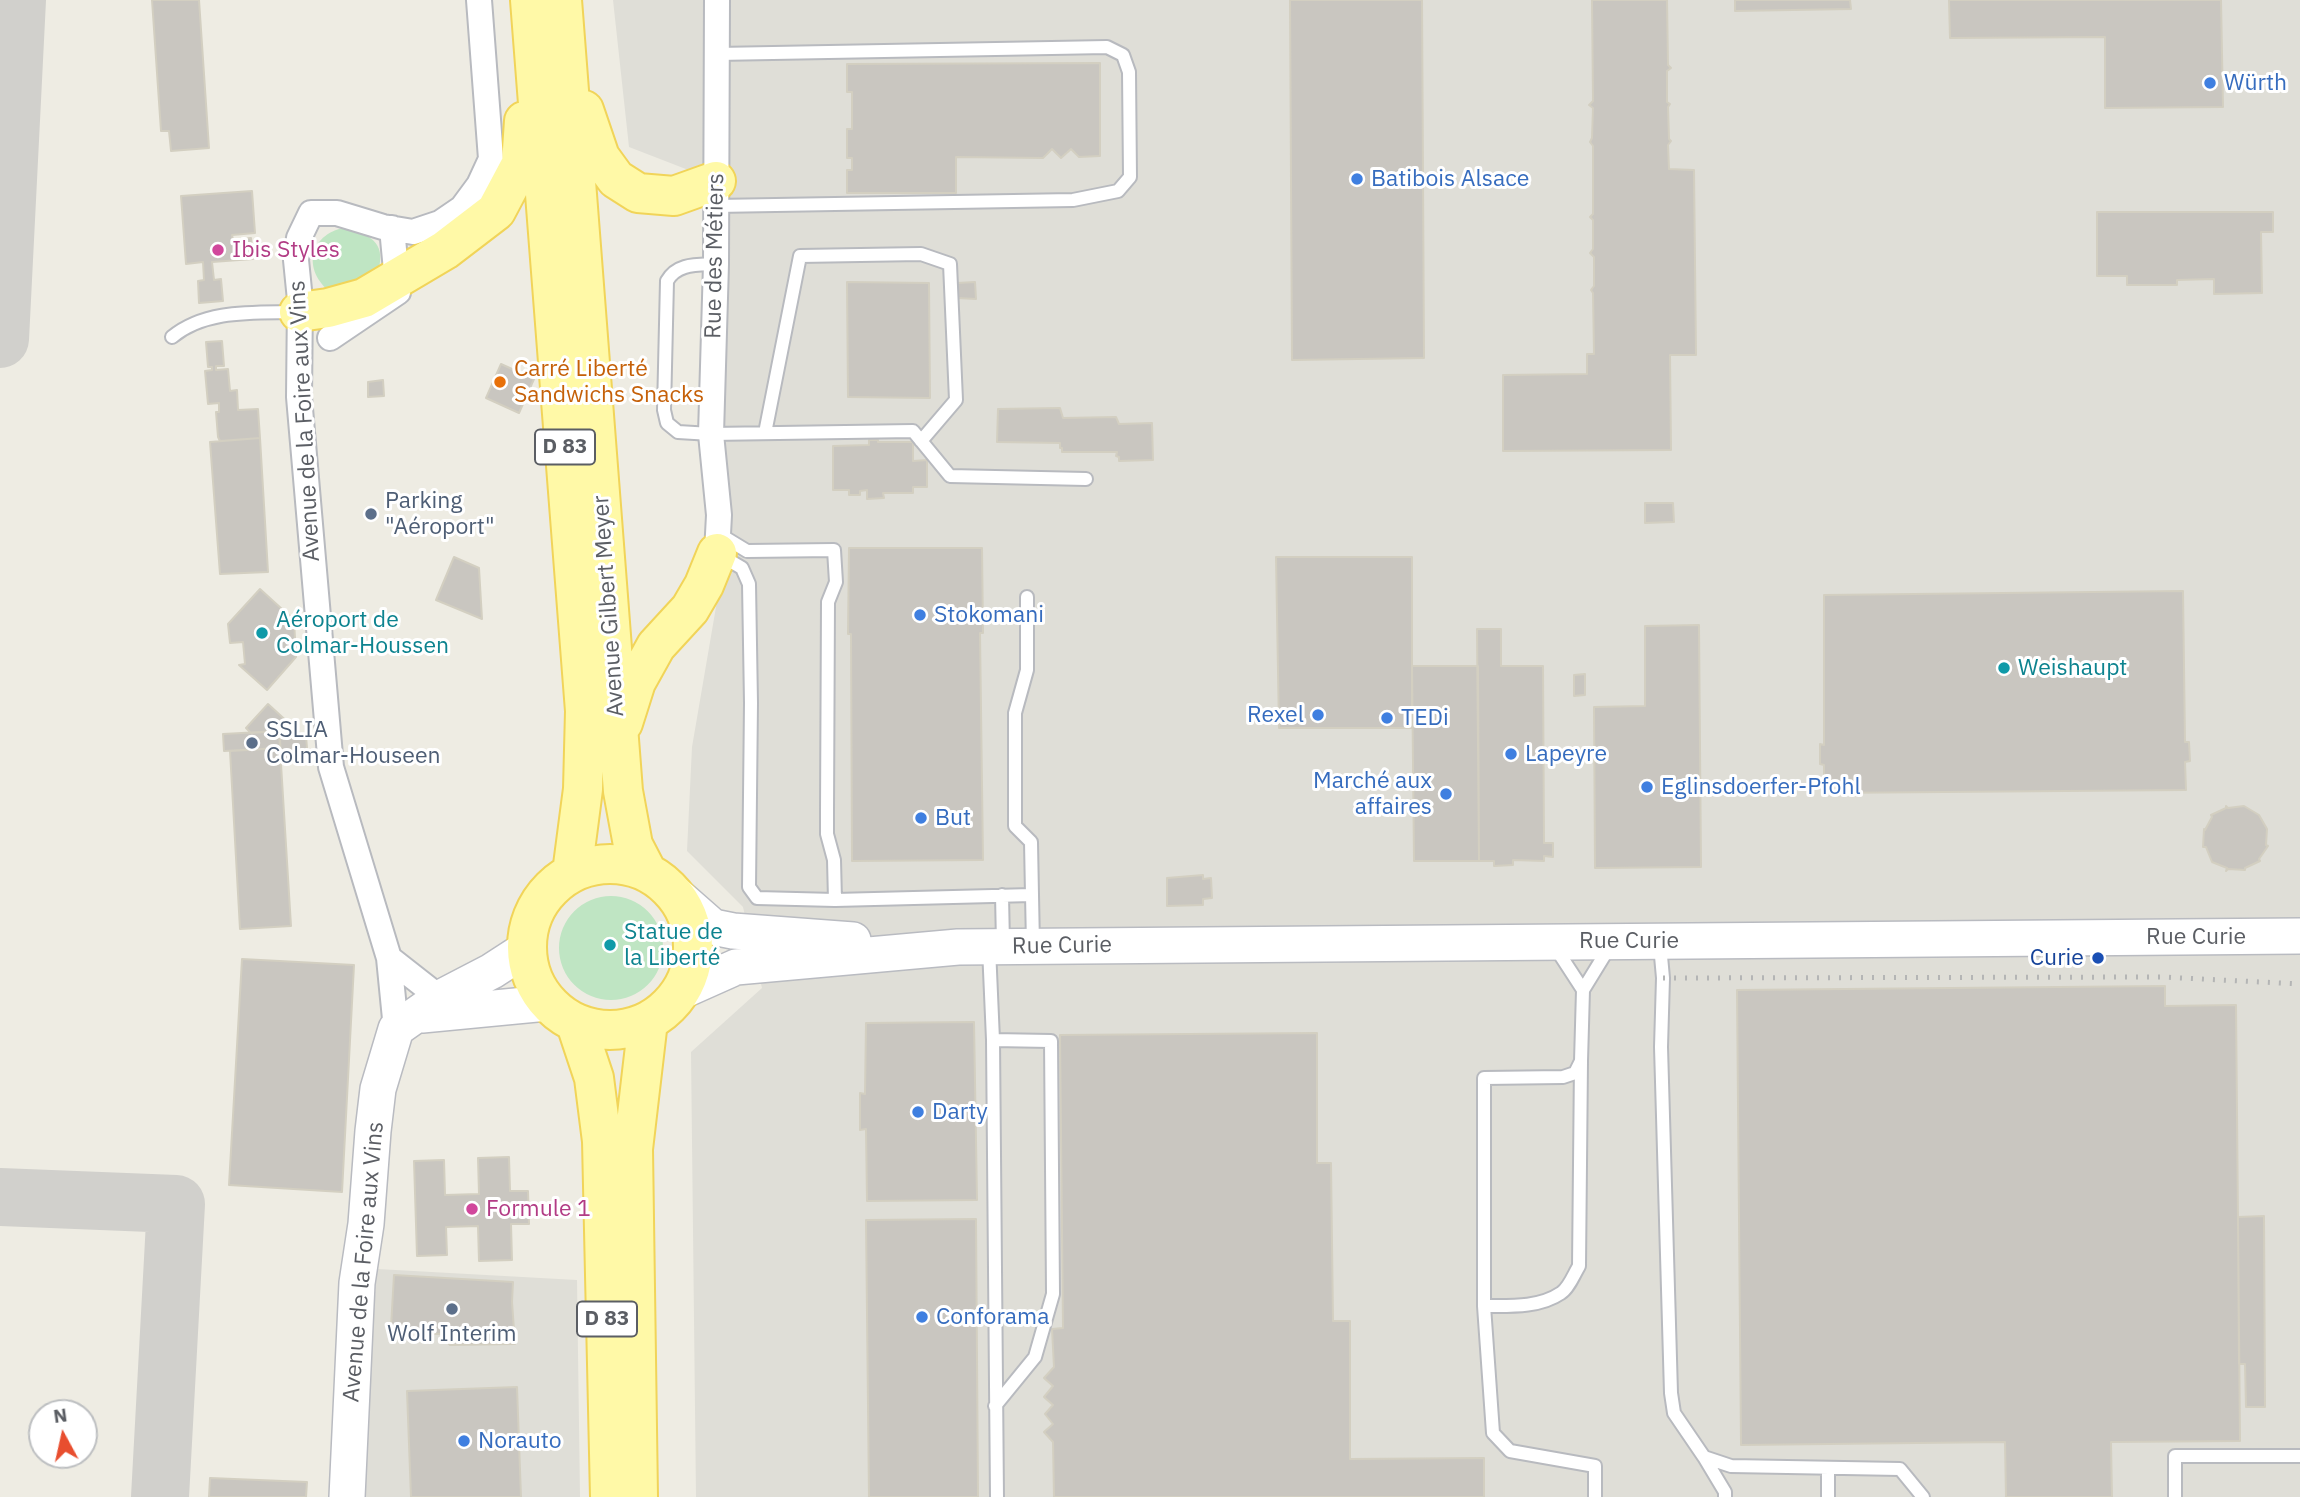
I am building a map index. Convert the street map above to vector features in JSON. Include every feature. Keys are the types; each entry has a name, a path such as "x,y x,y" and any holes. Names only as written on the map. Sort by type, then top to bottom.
{"main road":[{"name":"Avenue Gilbert Meyer","path":"542,7 567,58 619,738 630,834 633,845 660,882"},
{"name":"Avenue Gilbert Meyer","path":"542,7 584,711 584,777 572,873"},
{"path":"300,306 328,308 364,298 445,250 496,211 521,164 542,7"},
{"path":"567,58 600,157 616,179 638,193 674,196 716,194"},
{"path":"619,738 636,682 656,646 690,609 704,585 718,544"},
{"path":"597,865 622,865 660,882 687,914 694,940 691,967 680,992 666,1009 648,1021 625,1029 600,1030 562,1013 536,987 529,969 526,950 529,926 538,905 553,886 572,873 597,865"},
{"name":"Rue Curie","path":"660,882 713,927 733,931 996,946 2300,936"},
{"name":"Rue Curie","path":"680,992 736,967 996,946"},
{"path":"417,1014 526,950"},
{"path":"417,1014 562,1013"},
{"name":"D 83","path":"562,1013 594,1078 602,1141 610,1497"},
{"name":"Avenue de la Foire aux Vins","path":"347,1497 357,1283 366,1224 378,1089 417,1014"},
{"name":"D 83","path":"638,1497 634,1149 648,1021"}],"street":[{"name":"Avenue de la Foire aux Vins","path":"417,1014 389,958 331,766 299,397 300,306 296,260 299,238 311,213 337,213 413,232 440,223 462,208 479,185 491,159 480,0"},
{"name":"Rue des Métiers","path":"717,0 716,264 711,434 719,515 718,544"},
{"path":"392,228 397,278"},
{"name":"Avenue de la Foire aux Vins","path":"330,338 398,292 397,278"},
{"path":"389,958 417,1014"},
{"path":"638,1357 654,1459 657,1497"}],"lane":[{"path":"716,194 1073,200 1118,191 1130,177 1129,72 1123,55 1107,47 717,54"},
{"path":"765,433 800,256 921,254 950,264 956,400 921,441"},
{"path":"716,264 684,267 672,272 667,281 664,410 667,423 678,432 711,434 913,431 950,476 1086,479"},
{"path":"172,337 184,327 205,319 300,306"},
{"path":"718,544 747,551 834,550 835,582 828,602 827,834 834,860 835,900"},
{"path":"718,544 742,568 750,584 749,887 757,898 835,900 1032,895"},
{"path":"996,946 1032,895 1031,842 1015,827 1014,713 1027,670 1027,597"},
{"path":"997,1497 993,1040 996,946 1002,895"},
{"path":"1484,1306 1515,1306 1541,1302 1563,1293 1579,1266 1583,990 1613,941"},
{"path":"1659,941 1671,1393 1674,1413 1725,1492 1725,1497"},
{"path":"1551,942 1583,990"},
{"path":"993,1040 1051,1041 1053,1294 1035,1357 995,1406"},
{"path":"1581,1062 1574,1073 1563,1077 1484,1079 1484,1306 1493,1433 1510,1451 1595,1466 1595,1497"},
{"path":"2175,1497 2175,1455 2300,1457"},
{"path":"1703,1457 1731,1466 1900,1469 1923,1497"},
{"path":"1828,1468 1828,1497"}],"shaded area":[{"path":"613,0 2300,0 2300,1497 696,1497 691,1052 762,988 743,907 687,851 692,747 722,572 722,183 629,147"},
{"path":"377,1269 577,1280 580,1497 360,1497"}],"green space":[{"path":"347,227 376,243 380,256 377,276 329,291 315,272 314,252 325,236"},
{"path":"611,896 631,900 648,911 659,928 663,948 659,968 648,985 631,996 611,1000 591,996 574,985 563,968 559,948 563,928 574,911 591,900"}],"building":[{"path":"152,0 199,0 209,148 171,151 169,131 161,131"},
{"name":"Batibois Alsace","path":"1290,0 1422,0 1424,358 1292,360"},
{"path":"1592,0 1667,0 1668,65 1671,68 1667,71 1671,141 1668,145 1669,169 1694,170 1696,355 1670,355 1671,450 1503,451 1503,375 1587,374 1587,354 1594,354 1591,290 1594,286 1594,257 1590,253 1593,249 1593,220 1590,217 1593,214 1593,146 1590,142 1593,108 1589,105 1593,101"},
{"path":"1735,0 1850,0 1851,9 1735,11"},
{"path":"1949,0 2221,0 2223,107 2105,108 2105,37 1950,38"},
{"path":"1100,63 1100,156 1079,157 1071,149 1061,158 1052,149 1043,158 956,157 956,193 847,193 847,170 852,170 852,158 847,158 847,129 852,129 852,92 847,92 847,64"},
{"name":"Ibis Styles","path":"252,191 255,233 232,235 233,240 251,238 253,259 212,262 214,280 221,279 223,301 199,303 198,281 204,280 203,262 186,264 181,196"},
{"path":"2097,212 2273,212 2273,232 2261,232 2262,293 2214,294 2214,279 2177,280 2177,285 2127,285 2127,276 2097,276"},
{"path":"847,282 929,283 930,398 848,397"},
{"path":"975,282 976,299 957,298 957,283"},
{"path":"222,341 224,366 216,366 216,370 228,369 230,391 237,390 238,410 258,409 260,438 220,441 218,437 216,412 219,412 219,403 208,404 205,371 212,370 212,367 208,367 206,342"},
{"path":"501,364 534,379 519,413 486,398"},
{"path":"383,380 384,396 368,397 368,382"},
{"path":"1060,408 1063,418 1116,417 1119,424 1152,423 1153,460 1119,461 1117,452 1062,452 1060,443 997,442 998,409"},
{"path":"260,438 268,572 220,574 210,442"},
{"path":"869,440 913,442 913,461 927,460 927,487 913,487 913,493 883,493 884,498 867,499 867,490 860,491 860,495 849,495 849,490 833,490 833,446 869,445"},
{"path":"1645,503 1673,503 1674,522 1645,523"},
{"path":"849,548 982,548 983,633 980,633 983,860 852,861"},
{"path":"454,557 479,568 482,619 436,600"},
{"path":"1276,557 1412,557 1412,728 1279,728"},
{"name":"Aéroport de Colmar-Houssen","path":"260,589 294,620 296,657 267,690 239,665 245,664 243,642 230,643 228,624"},
{"name":"Weishaupt","path":"2183,591 2185,742 2189,742 2190,761 2185,762 2186,790 1824,793 1824,765 1820,764 1820,744 1824,745 1824,595"},
{"name":"Eglinsdoerfer-Pfohl","path":"1699,625 1701,867 1595,868 1594,707 1645,706 1645,626"},
{"name":"Lapeyre","path":"1477,629 1501,629 1501,666 1543,666 1544,843 1553,843 1553,857 1544,856 1544,861 1513,860 1513,865 1494,866 1494,861 1479,861"},
{"name":"Marché aux affaires","path":"1412,666 1478,666 1479,861 1414,861"},
{"path":"1585,674 1585,695 1574,696 1574,675"},
{"path":"268,704 303,736 280,738 279,731 251,733 246,728"},
{"name":"SSLIA Colmar-Houseen","path":"279,731 280,748 224,751 223,734"},
{"path":"306,736 308,760 281,761 280,738"},
{"path":"280,748 291,926 240,929 230,751"},
{"path":"2226,806 2244,806 2259,815 2267,829 2268,846 2260,861 2245,870 2226,871 2227,868 2212,862 2206,847 2203,847 2204,829 2211,815"},
{"path":"1203,875 1203,879 1211,878 1212,898 1203,899 1203,905 1167,906 1167,878"},
{"path":"242,959 354,965 342,1192 229,1185"},
{"path":"2165,986 2165,1006 2236,1005 2240,1441 2111,1442 2112,1497 2006,1497 2005,1442 1741,1445 1737,990"},
{"name":"Darty","path":"974,1022 977,1200 867,1201 866,1129 860,1130 860,1093 865,1094 866,1023"},
{"path":"1317,1033 1317,1163 1331,1163 1333,1321 1350,1321 1350,1459 1484,1458 1484,1497 1054,1497 1053,1442 1044,1432 1053,1424 1045,1414 1053,1405 1044,1397 1053,1386 1044,1378 1054,1367 1052,1329 1063,1328 1060,1035"},
{"name":"Formule 1","path":"509,1157 510,1191 528,1191 529,1224 511,1224 512,1260 479,1261 478,1226 446,1227 447,1255 417,1256 414,1161 444,1160 445,1195 479,1194 478,1158"},
{"path":"2264,1216 2265,1407 2246,1407 2245,1364 2239,1364 2238,1217"},
{"name":"Conforama","path":"976,1219 978,1497 869,1497 866,1220"},
{"name":"Wolf Interim","path":"394,1275 513,1282 515,1344 450,1345 443,1338 443,1334 396,1333 391,1327"},
{"name":"Norauto","path":"517,1387 521,1497 411,1497 407,1391"},
{"path":"210,1478 307,1482 306,1497 209,1497"}],"taxiway":[{"path":"0,339 17,0"},
{"path":"0,1197 176,1204 160,1497"}],"railway":[{"path":"1663,978 2162,977 2300,984"}],"place":[{"name":"Würth","path":"2210,83"},
{"name":"Batibois Alsace","path":"1357,179"},
{"name":"Ibis Styles","path":"218,250"},
{"name":"Carré Liberté Sandwichs Snacks","path":"500,382"},
{"name":"Parking \"Aéroport\"","path":"371,514"},
{"name":"Stokomani","path":"920,615"},
{"name":"Aéroport de Colmar-Houssen","path":"262,633"},
{"name":"Weishaupt","path":"2004,668"},
{"name":"Rexel","path":"1318,715"},
{"name":"TEDi","path":"1387,718"},
{"name":"SSLIA Colmar-Houseen","path":"252,743"},
{"name":"Lapeyre","path":"1511,754"},
{"name":"Eglinsdoerfer-Pfohl","path":"1647,787"},
{"name":"Marché aux affaires","path":"1446,794"},
{"name":"But","path":"921,818"},
{"name":"Statue de la Liberté","path":"610,945"},
{"name":"Curie","path":"2098,958"},
{"name":"Darty","path":"918,1112"},
{"name":"Formule 1","path":"472,1209"},
{"name":"Wolf Interim","path":"452,1309"},
{"name":"Conforama","path":"922,1317"},
{"name":"Norauto","path":"464,1441"}]}
